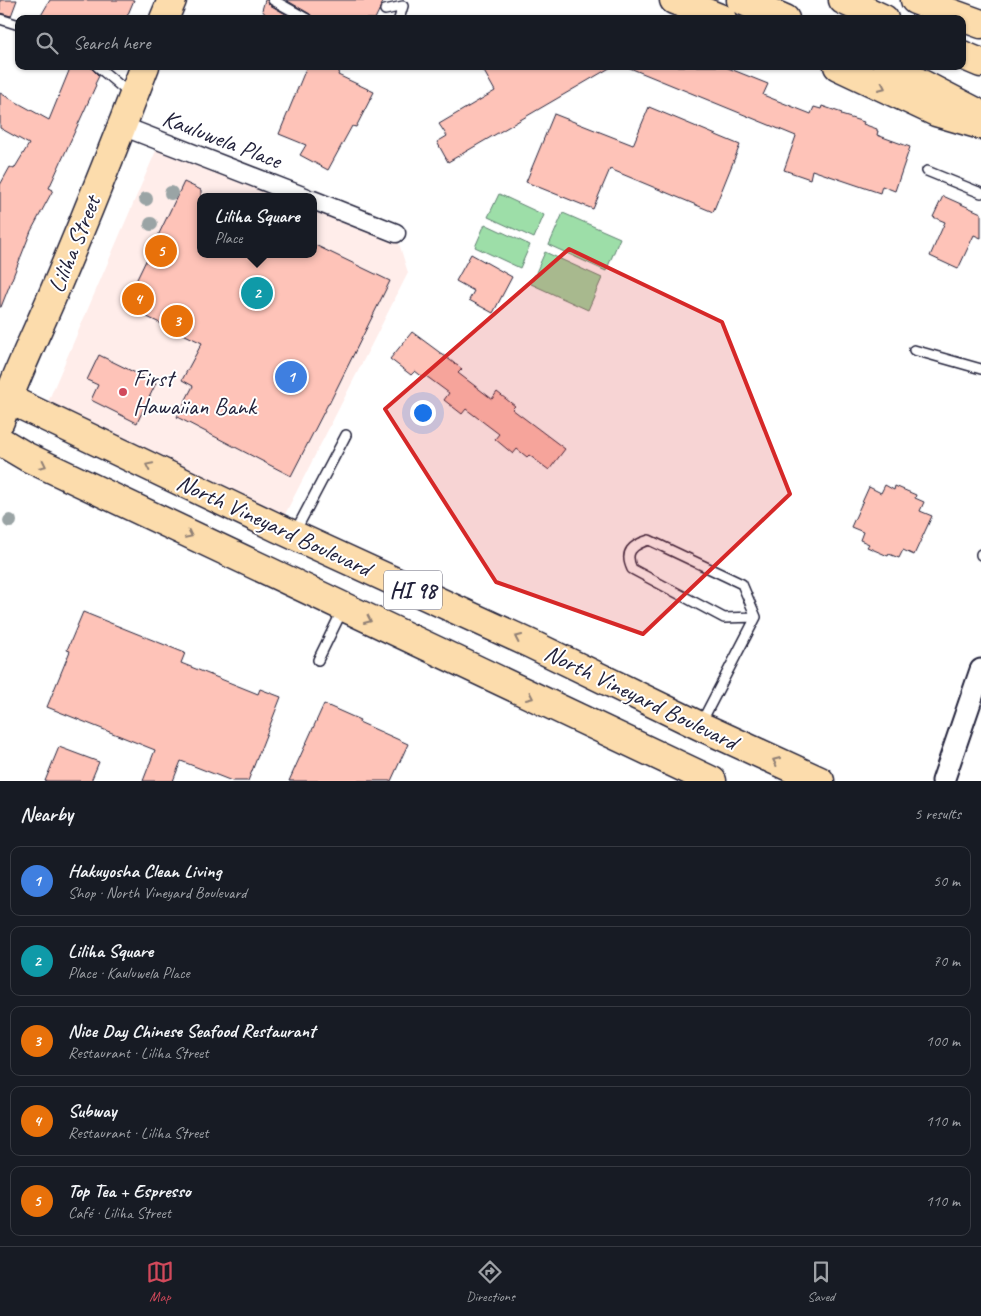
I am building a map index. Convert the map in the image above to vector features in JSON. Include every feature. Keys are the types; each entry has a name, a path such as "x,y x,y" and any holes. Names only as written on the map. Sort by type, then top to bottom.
{"main road":[{"path":"166,15 172,0"},
{"path":"674,0 712,15"},
{"path":"741,0 776,15"},
{"path":"844,0 876,15"},
{"path":"915,0 956,15"},
{"path":"966,19 981,24"},
{"path":"966,57 981,63"},
{"name":"Liliha Street","path":"2,405 54,292 122,126 143,70"},
{"path":"847,70 936,112 981,125"},
{"path":"894,70 981,114"},
{"name":"North Vineyard Boulevard","path":"2,405 531,644 700,726 820,781"},
{"name":"North Vineyard Boulevard","path":"0,442 27,457 512,689 712,781"}],"street":[{"name":"Kauluwela Place","path":"122,126 295,193"},
{"path":"317,202 396,232"},
{"path":"943,781 981,670"}],"lane":[{"path":"272,0 300,15"},
{"path":"386,10 403,6 400,15"},
{"path":"0,19 15,24"},
{"path":"101,70 133,97"},
{"path":"928,171 981,193"},
{"path":"914,350 981,369"},
{"path":"293,535 346,435"},
{"path":"649,540 742,584 756,617 724,618 632,570 628,560 630,551 638,543 649,540"},
{"path":"318,660 344,609"},
{"path":"700,726 756,617"}],"highlighted area":[{"path":"569,249 722,322 790,494 643,634 496,582 385,409"}],"shaded area":[{"path":"161,139 296,193 197,193 197,258 317,258 317,202 396,233 408,273 278,528 44,411"}],"green space":[{"path":"499,194 544,215 534,238 488,217"},
{"path":"563,213 620,238 606,271 549,245"},
{"path":"485,224 530,245 520,268 475,247"},
{"path":"545,252 602,278 588,310 531,284"}],"building":[{"path":"0,0 17,0 11,16 0,13"},
{"path":"50,0 134,0 128,15 41,15"},
{"path":"265,0 267,0 270,5 287,15 266,15 262,10"},
{"path":"286,0 384,0 377,15 310,14"},
{"path":"69,70 93,70 99,76 49,188 53,190 31,231 0,307 0,185 10,167 14,169 29,144 0,128 0,93 49,120"},
{"path":"305,70 340,70 338,75 374,92 356,127 352,126 328,170 300,155 306,145 279,134"},
{"path":"483,70 606,70 448,162 437,142 447,136 439,124 495,91"},
{"path":"635,70 733,70 768,84 763,95 811,114 814,107 821,109 822,106 842,113 841,115 864,122 863,124 877,129 877,135 910,147 895,191 882,186 880,193 812,170 810,179 784,170 796,136"},
{"path":"649,107 740,145 713,212 610,169 593,209 526,182 554,114 633,145"},
{"path":"184,182 201,190 201,193 197,193 197,258 317,258 317,246 390,281 291,476 177,417 193,386 182,380 202,343 124,306"},
{"path":"943,196 981,213 981,238 974,235 958,269 930,256 945,222 933,217"},
{"path":"471,254 512,277 493,313 469,300 474,291 456,281"},
{"path":"412,332 462,369 458,373 492,399 497,392 515,406 512,409 565,449 549,470 529,455 527,457 517,449 513,454 495,439 499,434 466,409 462,414 444,400 449,393 426,376 424,378 415,371 411,375 390,359"},
{"name":"First Hawaiian Bank","path":"99,355 156,383 137,423 91,400 98,385 87,380"},
{"path":"885,485 894,490 895,486 916,495 915,498 924,502 920,511 932,516 914,555 903,550 899,558 889,554 888,556 867,547 869,544 860,540 863,532 851,527 869,487 881,493"},
{"path":"83,612 185,653 181,663 258,694 260,689 281,697 248,781 232,781 181,761 173,781 143,781 155,750 47,707 70,651 67,650"},
{"path":"324,704 408,744 391,781 289,781"},
{"path":"59,747 99,762 91,781 45,781"}],"place":[{"name":"Top Tea + Espresso","path":"161,251"},
{"name":"Liliha Square","path":"257,293"},
{"name":"Subway","path":"138,299"},
{"name":"Nice Day Chinese Seafood Restaurant","path":"177,321"},
{"name":"Hakuyosha Clean Living","path":"291,377"},
{"name":"First Hawaiian Bank","path":"123,392"}]}
